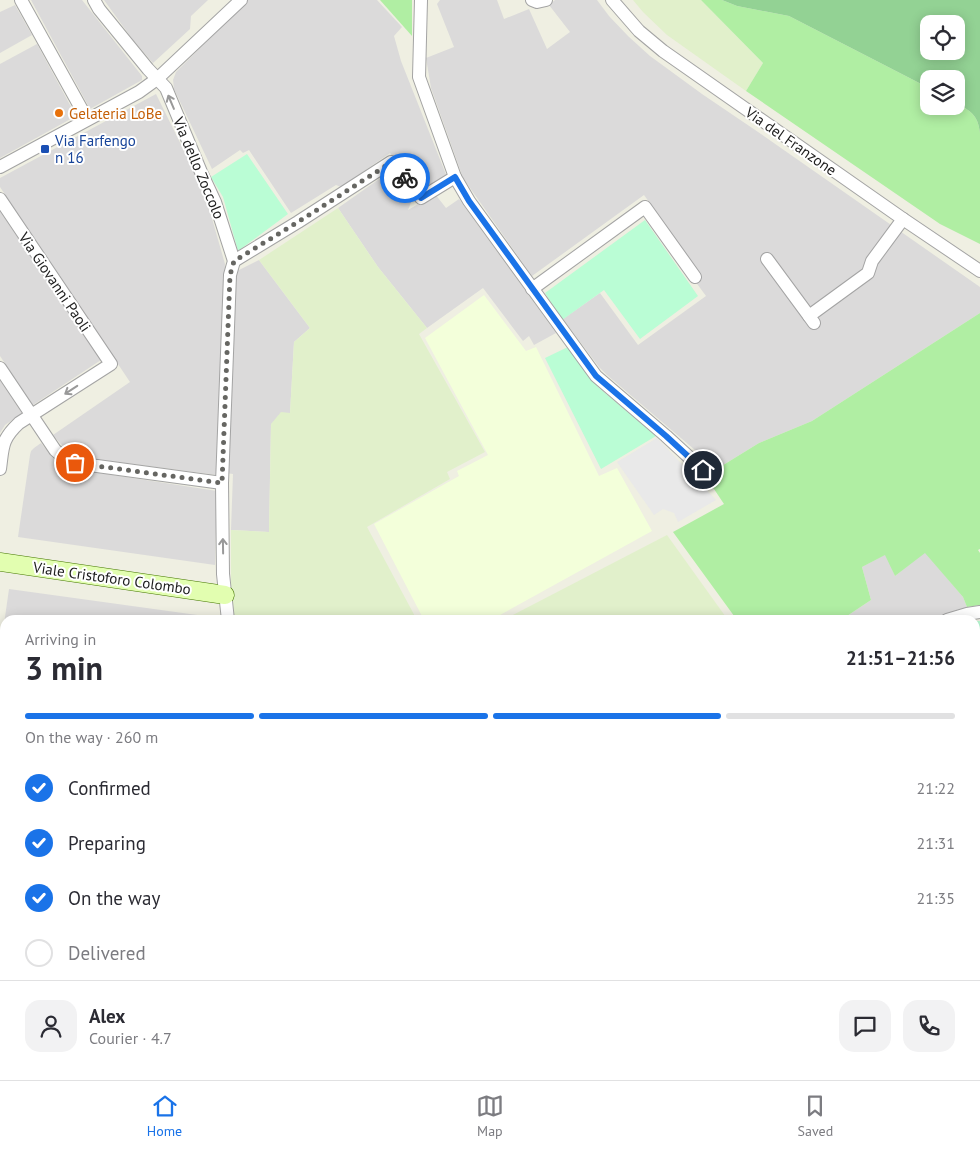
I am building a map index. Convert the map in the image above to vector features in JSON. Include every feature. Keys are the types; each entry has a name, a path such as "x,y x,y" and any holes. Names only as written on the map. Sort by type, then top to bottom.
{"street":[{"path":"21,0 87,120"},
{"name":"Via dello Zoccolo","path":"94,0 98,8 166,88 201,172 216,202 234,261 230,275 222,483 225,594 227,615"},
{"path":"0,167 139,92 157,79 241,0"},
{"path":"421,0 419,77 455,177 469,201 596,376 703,470"},
{"path":"532,0 537,2 546,0"},
{"name":"Via del Franzone","path":"612,0 639,31 663,52 980,271"},
{"path":"234,261 392,162 421,198 455,177"},
{"name":"Via Giovanni Paoli","path":"0,199 111,364 32,416"},
{"path":"532,289 645,207 695,277"},
{"path":"767,259 812,319 868,273 872,261 903,219"},
{"path":"0,368 55,450 65,459 75,463 222,483"},
{"path":"0,469 4,441 10,431 19,423 32,416"},
{"name":"Viale Cristoforo Colombo","path":"0,562 225,594"},
{"path":"964,615 980,612"}],"shaded area":[{"path":"31,0 82,0 142,76 142,80 90,109"},
{"path":"104,0 208,0 191,16 190,29 153,63 133,40"},
{"path":"248,0 377,0 402,27 394,36 401,61 447,177 428,187 418,186 414,184 390,153 341,187 336,185 291,213 249,150 243,153 240,150 212,169 174,89 173,80 176,72"},
{"path":"440,0 497,0 504,19 529,9 547,49 570,32 549,5 555,0 597,0 609,16 650,56 980,287 980,313 812,421 759,443 720,467 717,462 709,462 607,375 563,319 600,293 638,345 706,296 695,281 702,276 644,195 532,276 463,178 431,88 426,58 454,47 437,4"},
{"path":"633,0 701,0 763,63 746,91 667,35"},
{"path":"15,5 32,35 0,53 0,12"},
{"path":"37,44 76,116 0,158 0,64"},
{"path":"156,94 197,177 211,215 225,264 217,475 86,458 69,452 53,435 130,382 0,187 0,178"},
{"path":"247,154 288,214 238,251 223,197 211,177"},
{"path":"389,172 397,173 414,195 408,210 435,194 446,208 459,199 556,333 534,345 529,336 523,341 483,288 427,328 378,267 338,208"},
{"path":"338,208 378,267 427,328 419,334 485,452 447,472 450,479 367,527 414,615 234,615 231,594 231,530 269,532 271,424 281,412 290,413 294,342 310,328 259,260"},
{"path":"0,211 101,360 33,405 0,356"},
{"path":"645,220 698,296 640,339 604,290 562,320 545,293"},
{"path":"259,260 310,328 294,342 290,414 271,424 269,532 231,530 233,474 226,473 232,279 237,271"},
{"path":"484,295 526,351 536,347 599,476 617,468 652,531 500,615 421,615 374,524 459,476 457,471 488,455 425,338"},
{"path":"570,346 598,387 656,436 601,469 545,358"},
{"path":"0,380 22,413 5,425 0,433"},
{"path":"657,438 716,500 678,522 674,513 663,509 654,515 617,462"},
{"path":"41,443 53,458 74,469 217,491 215,565 18,537 30,455 31,451"},
{"path":"667,535 724,615 513,615"},
{"path":"925,552 963,597 967,607 945,615 848,615 871,600 862,567 886,554 895,576"},
{"path":"9,589 197,615 5,615"}],"green space":[{"path":"380,0 412,0 412,36"},
{"path":"701,0 722,0 737,6 789,16 920,83 920,115 965,115 965,108 970,111 978,122 980,133 980,244 940,224 746,91 763,63"},
{"path":"722,0 980,0 980,133 978,122 973,114 965,108 965,70 920,70 920,83 789,16 737,6"},
{"path":"980,313 980,549 978,550 980,553 980,605 967,607 963,597 925,553 895,576 885,555 862,567 871,600 848,615 733,615 673,532 724,504 706,477 759,443 812,421"}],"way so far":[{"path":"75,463 222,483 230,275 234,261 392,162 405,178"}],"place":[{"name":"Gelateria LoBe","path":"59,113"},
{"name":"Via Farfengo n 16","path":"45,149"}],"route":[{"path":"405,178 421,198 455,177 469,201 596,376 703,470"}]}
